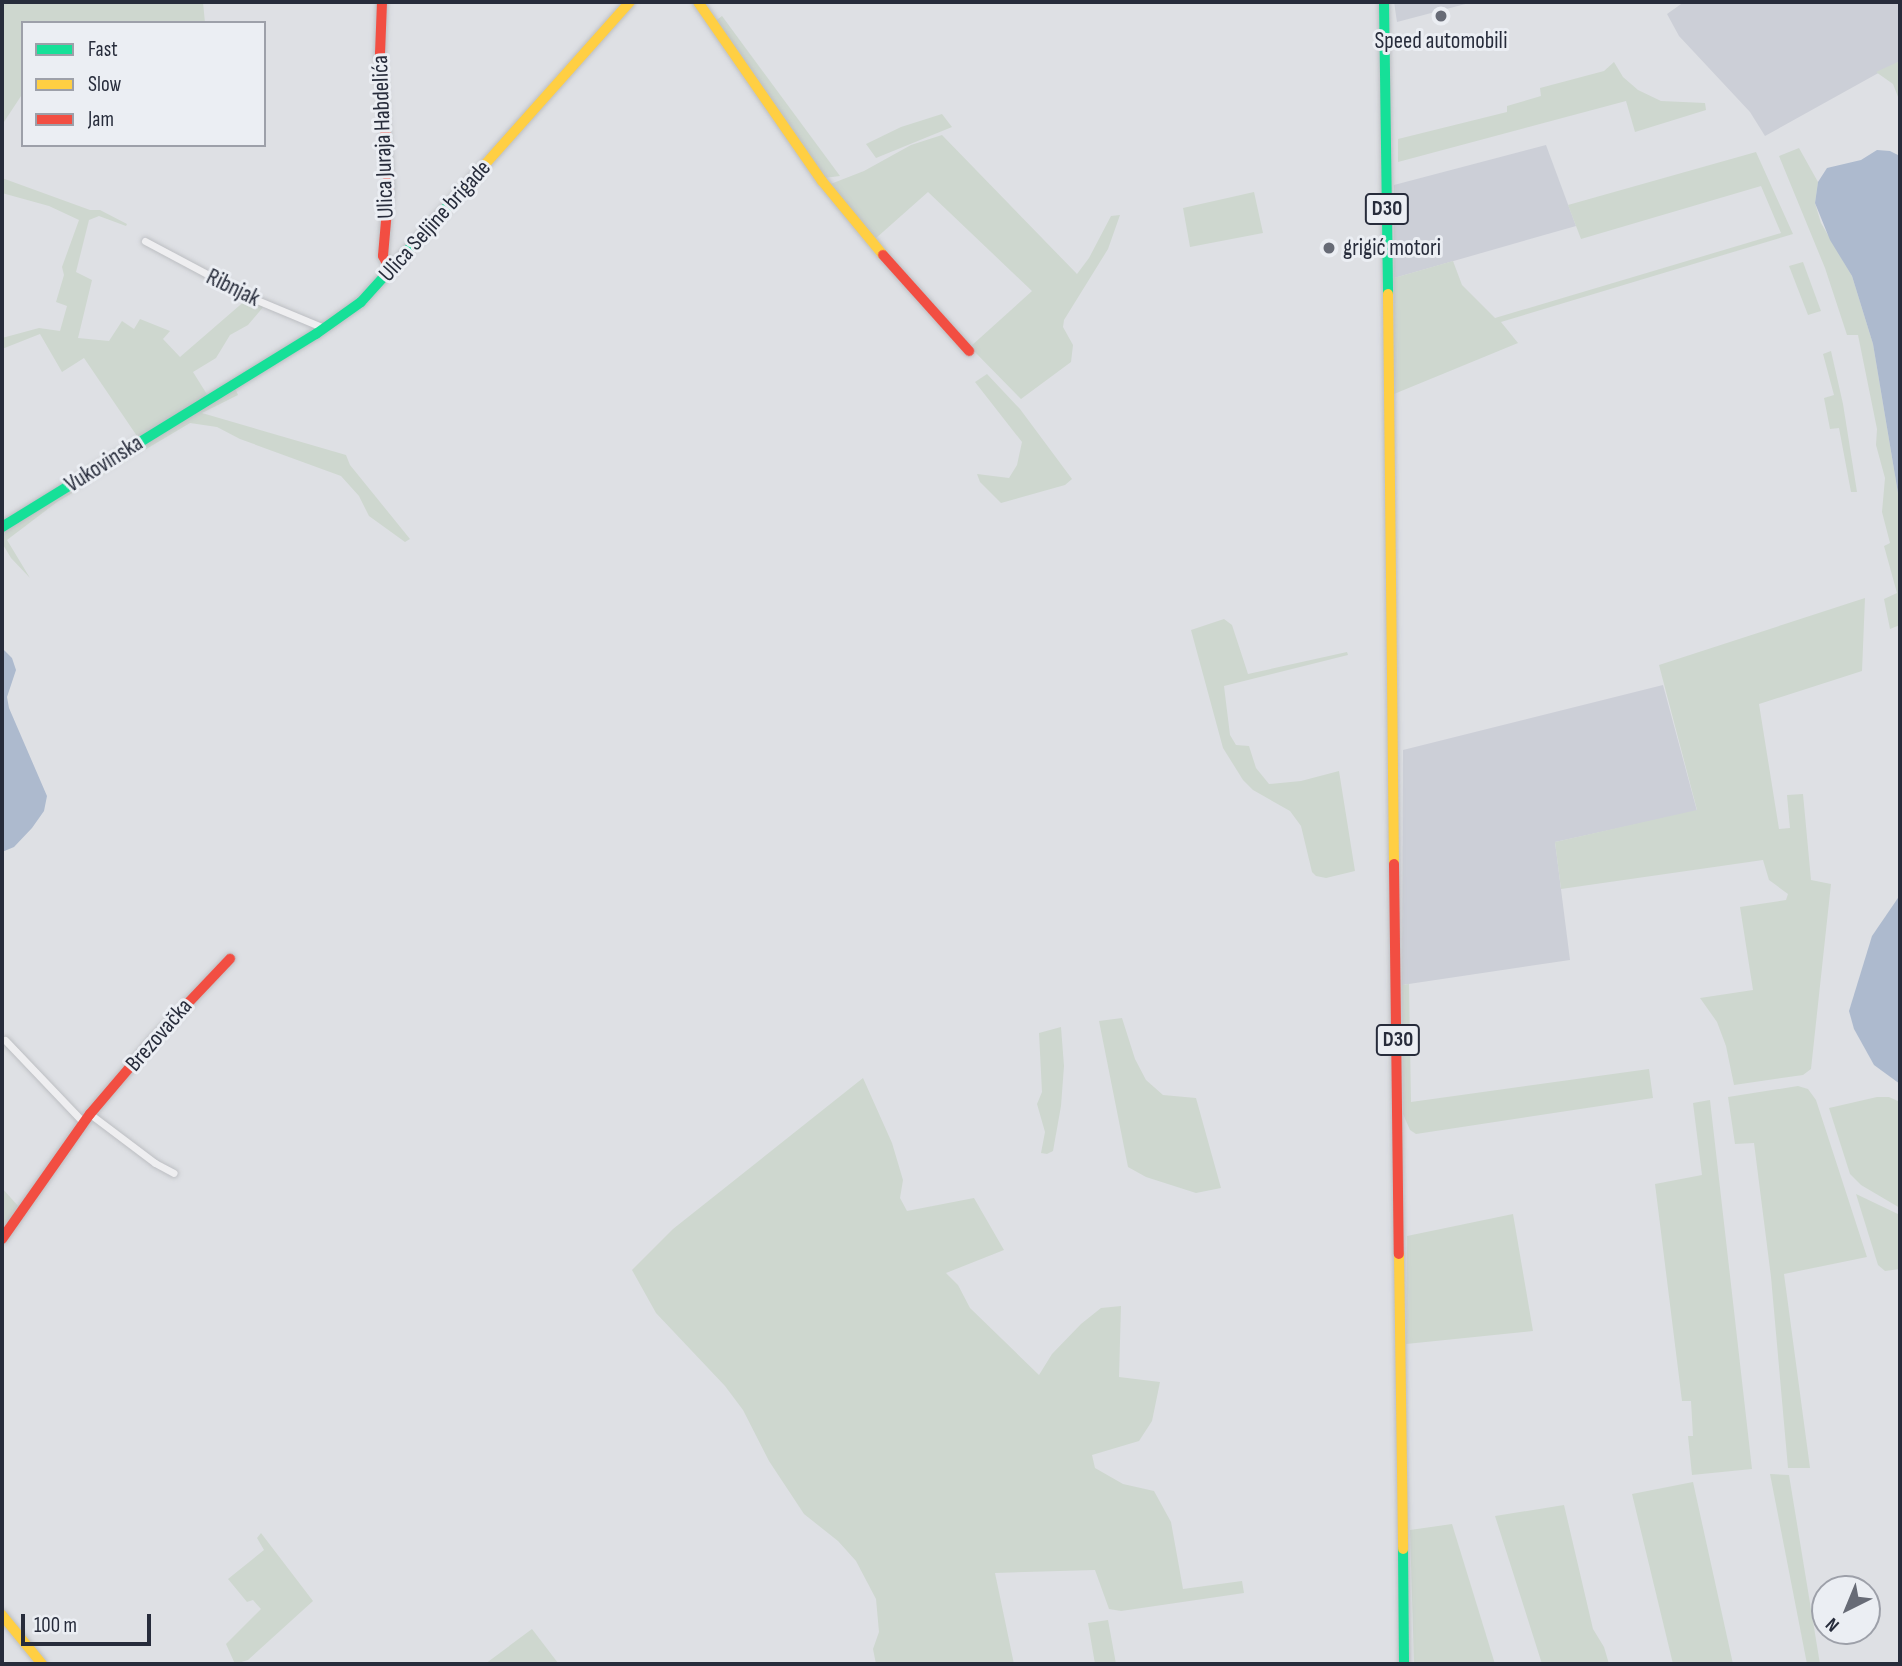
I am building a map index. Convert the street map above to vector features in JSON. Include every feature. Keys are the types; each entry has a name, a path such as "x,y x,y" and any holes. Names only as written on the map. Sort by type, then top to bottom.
{"main road":[{"name":"Ulica Juraja Habdelića","path":"382,2 380,53 389,187 383,256 391,271"},
{"name":"Ulica Seljine brigade","path":"206,401 361,302 630,2"},
{"path":"698,2 822,181 911,289 969,351"},
{"name":"D30","path":"1384,2 1404,1664"},
{"name":"Vukovinska","path":"2,527 206,401"},
{"name":"Brezovačka","path":"2,1239 87,1119 153,1040 230,959"},
{"path":"2,1615 42,1664"}],"street":[{"name":"Ribnjak","path":"145,241 252,298 324,328"},
{"path":"5,1040 87,1119 174,1173"}],"shaded area":[{"path":"2,2 203,2 205,21 21,21 21,96 2,125"},
{"path":"1394,2 1473,2 1397,22"},
{"path":"1684,2 1900,2 1900,61 1765,136 1750,112 1679,36 1667,14"},
{"path":"722,16 840,176 824,178 714,22"},
{"path":"1900,61 1900,102 1893,84 1876,72"},
{"path":"1614,62 1623,77 1638,90 1661,101 1705,103 1706,110 1635,132 1626,101 1398,162 1398,139 1507,112 1507,106 1541,96 1540,88 1604,71"},
{"path":"942,114 952,127 876,158 866,144 901,127"},
{"path":"942,135 1077,274 1089,258 1111,216 1120,215 1108,249 1064,320 1063,327 1073,345 1071,362 1021,399 970,347 1032,291 928,192 875,239 828,185 864,171 911,145"},
{"path":"1546,145 1576,226 1394,278 1394,185"},
{"path":"1799,148 1818,182 1815,203 1821,223 1852,276 1873,344 1900,505 1900,625 1890,629 1884,599 1897,593 1884,546 1890,543 1882,512 1885,478 1876,445 1877,429 1858,335 1847,335 1825,268 1779,156"},
{"path":"1756,152 1793,234 1501,322 1518,343 1394,394 1394,278 1453,261 1462,285 1495,318 1781,233 1761,186 1581,239 1568,205"},
{"path":"2,178 90,210 100,210 127,224 126,226 99,216 89,220 76,272 92,280 78,338 109,341 122,321 134,329 140,319 170,331 163,339 180,357 247,299 264,306 248,325 230,335 216,358 193,372 208,396 139,439 84,358 62,372 40,334 2,349 2,338 39,328 60,331 67,306 56,302 64,275 62,267 79,220 49,206 2,193"},
{"path":"1254,192 1263,233 1190,247 1183,208"},
{"path":"1803,262 1821,311 1808,315 1789,266"},
{"path":"1831,351 1843,404 1857,492 1851,492 1839,428 1830,429 1824,398 1834,395 1823,354"},
{"path":"987,374 1020,409 1072,479 1065,485 1001,503 980,482 977,474 1009,478 1017,465 1022,442 975,382"},
{"path":"235,388 238,395 202,413 346,455 350,465 410,539 405,542 369,516 359,496 341,476 240,439 217,427 190,423 57,502 7,540 30,578 11,558 2,543 5,531"},
{"path":"1865,598 1862,671 1759,704 1779,829 1790,828 1787,795 1803,794 1811,880 1831,884 1811,1069 1803,1075 1734,1085 1726,1046 1717,1022 1700,998 1753,990 1740,907 1786,900 1788,894 1769,880 1763,860 1561,889 1555,842 1697,810 1659,665"},
{"path":"1224,619 1232,625 1248,674 1347,652 1348,655 1224,686 1230,735 1236,745 1249,746 1256,768 1269,784 1301,781 1339,771 1355,871 1326,878 1316,876 1312,872 1301,826 1290,811 1253,790 1243,780 1223,748 1191,630"},
{"path":"1663,685 1697,811 1555,842 1570,960 1402,985 1403,750"},
{"path":"1409,984 1411,1102 1649,1069 1653,1098 1416,1134 1410,1130 1403,1114 1402,985"},
{"path":"1122,1018 1135,1059 1146,1080 1163,1095 1196,1098 1221,1188 1196,1193 1146,1177 1128,1167 1099,1021"},
{"path":"1061,1027 1064,1066 1061,1106 1053,1151 1047,1154 1041,1153 1045,1132 1037,1104 1042,1092 1039,1033"},
{"path":"863,1078 892,1143 903,1180 900,1198 907,1211 974,1198 1004,1250 946,1273 958,1285 970,1308 1039,1375 1052,1354 1081,1324 1101,1308 1121,1306 1119,1377 1160,1382 1152,1421 1139,1441 1092,1455 1095,1468 1123,1484 1154,1491 1171,1522 1183,1589 1242,1581 1244,1593 1121,1611 1109,1609 1095,1570 995,1573 1014,1664 876,1664 873,1649 879,1632 876,1599 856,1561 838,1541 804,1514 769,1461 743,1410 725,1386 656,1313 632,1270 673,1229"},
{"path":"1798,1086 1808,1089 1816,1100 1867,1257 1784,1274 1810,1468 1788,1468 1771,1277 1754,1143 1735,1144 1728,1097"},
{"path":"1877,1097 1889,1097 1900,1102 1900,1208 1861,1185 1850,1174 1829,1108"},
{"path":"1710,1100 1752,1469 1692,1475 1688,1436 1693,1436 1691,1401 1682,1401 1655,1184 1702,1175 1693,1103"},
{"path":"2,1188 19,1207 2,1231"},
{"path":"1856,1194 1900,1215 1900,1269 1885,1271 1878,1265"},
{"path":"1513,1214 1533,1331 1406,1344 1407,1236"},
{"path":"1770,1474 1789,1475 1811,1609 1811,1645 1817,1645 1820,1664 1807,1664"},
{"path":"1693,1482 1733,1664 1673,1664 1632,1494"},
{"path":"1564,1505 1593,1629 1604,1647 1609,1664 1542,1664 1495,1516"},
{"path":"1452,1524 1495,1664 1414,1664 1410,1530"},
{"path":"261,1533 313,1601 248,1660 235,1664 226,1644 261,1609 253,1600 247,1602 228,1579 264,1550 257,1538"},
{"path":"1108,1620 1116,1664 1095,1664 1088,1623"},
{"path":"532,1629 558,1663 485,1664"}],"water":[{"path":"1877,150 1890,151 1900,156 1900,505 1873,344 1852,276 1830,240 1815,203 1818,182 1827,168 1861,160"},
{"path":"2,648 12,658 16,670 7,697 9,708 47,796 44,811 32,828 14,847 2,852"},
{"path":"1900,895 1900,1084 1874,1065 1854,1029 1849,1011 1872,936"}],"traffic: fast":[{"path":"1384,2 1388,294"},
{"path":"2,527 316,334 361,302 464,188"},
{"path":"1403,1549 1404,1664"}],"traffic: slow":[{"path":"464,188 630,2"},
{"path":"698,2 822,181 883,255"},
{"path":"1388,294 1394,864"},
{"path":"1399,1254 1403,1549"},
{"path":"2,1615 42,1664"}],"traffic: jam":[{"path":"382,2 380,53 389,187 383,256 391,271"},
{"path":"883,255 969,351"},
{"path":"1394,864 1399,1254"},
{"path":"2,1239 90,1114 153,1040 230,959"}],"place":[{"name":"Speed automobili","path":"1441,16"},
{"name":"grigić motori","path":"1329,248"}]}
